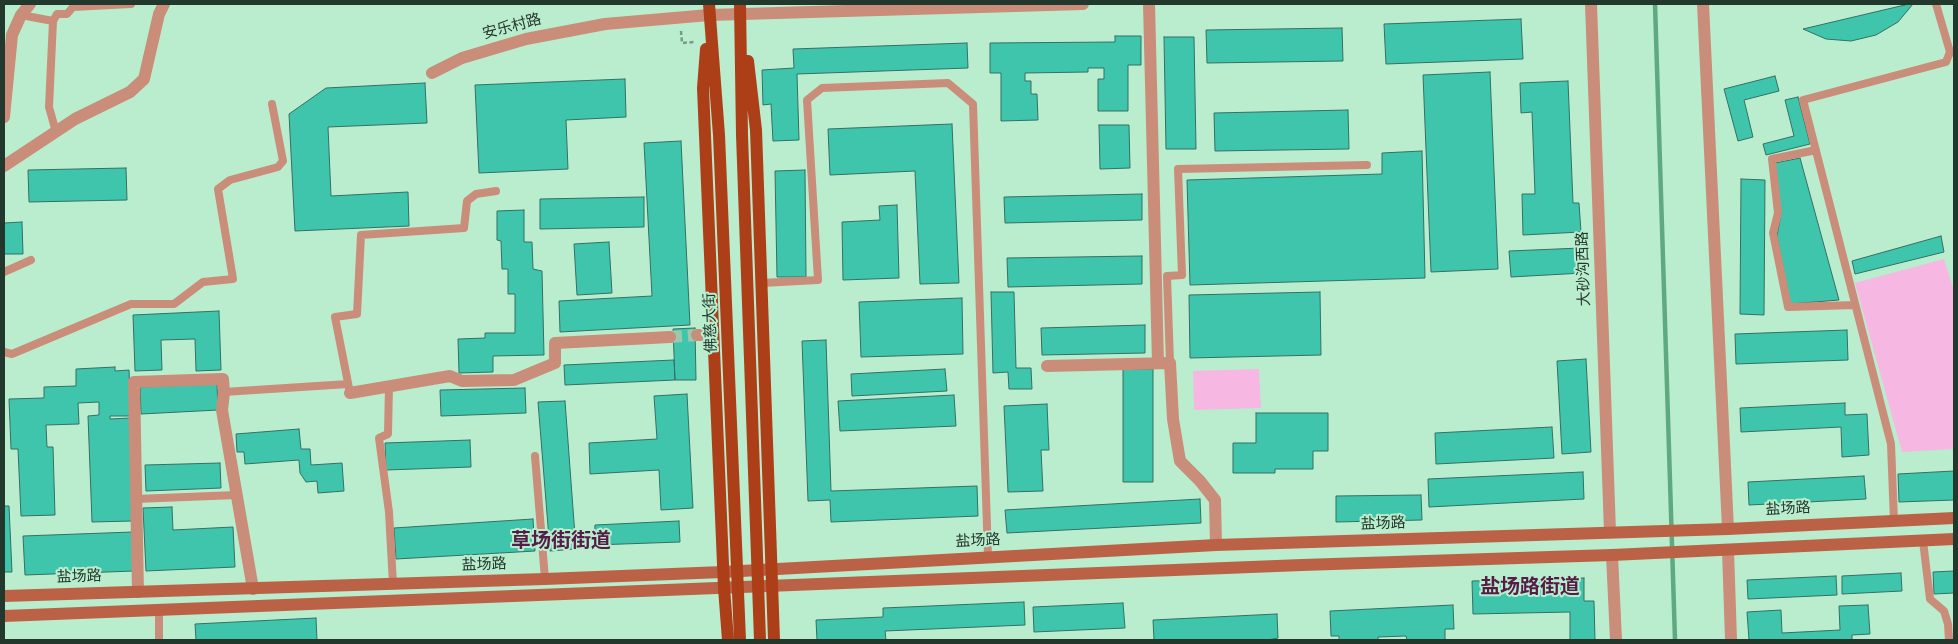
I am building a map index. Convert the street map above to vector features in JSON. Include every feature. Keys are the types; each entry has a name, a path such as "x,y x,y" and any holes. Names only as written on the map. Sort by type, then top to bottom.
{"main road":[{"path":"709,9 702,88 712,335 728,640"},
{"name":"佛慈大街","path":"709,9 719,135 740,640"},
{"path":"740,9 742,135 760,640"},
{"path":"740,9 755,122 774,640"},
{"name":"盐场路","path":"4,596 724,572 988,556 1216,545 1728,529 1954,518"},
{"path":"4,616 1612,555 1954,539"}],"street":[{"path":"4,117 12,35 21,15 30,4"},
{"path":"4,166 75,119 130,92 144,79 159,14 164,4"},
{"name":"安乐村路","path":"432,73 462,58 551,33 709,9 1083,4"},
{"path":"1149,4 1164,363 1180,461 1200,481 1214,500 1216,545"},
{"name":"大砂沟西路","path":"1591,4 1610,532"},
{"path":"1703,4 1728,529"},
{"path":"697,335 712,335"},
{"path":"349,388 389,386 450,376 462,381 514,380 555,363 555,343 670,337"},
{"path":"1047,366 1164,363"},
{"path":"138,592 134,382 223,379 222,410 253,589"},
{"path":"1728,550 1731,640"},
{"path":"1612,555 1616,640"}],"lane":[{"path":"56,132 49,107 53,21 57,14 67,14 73,7 131,4"},
{"path":"1894,521 1891,444 1803,100 1946,62 1950,52 1936,4"},
{"path":"21,15 53,21"},
{"path":"762,283 818,280 806,100 822,88 948,83 973,104 988,556"},
{"path":"4,352 12,354 131,304 174,304 203,282 233,279 218,189 230,180 278,167 283,161 272,104"},
{"path":"1816,150 1772,159 1778,213 1773,233 1788,308 1855,305"},
{"path":"1164,363 1167,276 1182,275 1178,169 1367,165"},
{"path":"224,392 349,388 335,317 357,314 361,234 464,228 466,202 476,194 496,190"},
{"path":"4,272 31,260"},
{"path":"389,386 388,434 379,438 389,512 393,584"},
{"path":"535,456 545,579"},
{"path":"135,500 237,495"},
{"path":"1923,541 1930,599 1944,611 1948,624 1949,640"},
{"path":"159,610 159,640"}],"shaded area":[{"path":"1944,259 1954,291 1954,449 1902,452 1855,283"},
{"path":"1259,369 1261,408 1194,410 1193,371"}],"building":[{"path":"1913,4 1898,22 1876,35 1851,41 1826,39 1803,29"},
{"path":"1521,19 1523,59 1386,64 1384,24"},
{"path":"1342,28 1343,61 1207,63 1206,30"},
{"path":"1115,36 1141,36 1141,65 1128,65 1128,111 1098,111 1098,79 1104,79 1104,68 1088,68 1088,72 1025,73 1025,81 1031,81 1031,94 1037,94 1038,120 1001,121 1001,73 990,73 990,43 1115,42"},
{"path":"1164,37 1194,37 1196,149 1166,149"},
{"path":"967,43 968,68 797,74 799,140 773,141 771,104 763,105 762,70 794,68 793,49"},
{"path":"1490,72 1498,269 1431,272 1423,75"},
{"path":"1775,76 1779,91 1744,100 1753,137 1738,141 1724,89"},
{"path":"625,79 626,117 566,120 568,169 479,173 475,85"},
{"path":"1568,81 1573,203 1579,203 1581,232 1523,235 1522,194 1535,194 1532,112 1521,113 1520,83"},
{"path":"425,83 427,123 328,127 331,196 408,192 409,226 295,231 289,114 326,88"},
{"path":"1798,97 1810,144 1766,155 1763,144 1794,136 1785,100"},
{"path":"1348,110 1349,149 1215,151 1214,113"},
{"path":"952,124 959,283 920,284 915,171 830,175 828,129"},
{"path":"1099,125 1129,125 1130,168 1100,169"},
{"path":"681,141 690,325 560,332 559,301 652,296 644,143"},
{"path":"1422,151 1425,278 1190,285 1187,180 1382,174 1382,153"},
{"path":"1800,158 1839,300 1790,304 1777,236 1781,214 1775,163"},
{"path":"126,168 127,200 29,202 28,170"},
{"path":"805,170 806,277 777,277 775,171"},
{"path":"1741,179 1765,180 1764,315 1740,314"},
{"path":"1142,194 1142,220 1005,223 1004,197"},
{"path":"644,197 644,227 540,229 540,199"},
{"path":"897,205 899,278 843,280 842,222 880,220 879,206"},
{"path":"524,210 524,242 532,242 533,269 542,271 544,355 493,356 493,372 459,373 458,339 485,338 485,333 515,333 515,294 508,294 508,269 502,269 501,241 497,240 497,211"},
{"path":"22,222 23,254 4,254 4,223"},
{"path":"1941,236 1944,252 1855,274 1852,261"},
{"path":"609,242 612,293 577,295 574,244"},
{"path":"1581,248 1583,273 1511,277 1509,251"},
{"path":"1142,256 1142,284 1008,287 1007,258"},
{"path":"991,292 1014,292 1016,368 1031,368 1032,389 1009,389 1008,372 993,373"},
{"path":"1320,292 1321,355 1190,358 1189,295"},
{"path":"962,298 963,354 861,357 859,302"},
{"path":"219,311 221,370 196,371 195,339 161,340 162,370 135,371 133,315"},
{"path":"1145,325 1145,353 1042,355 1041,328"},
{"path":"695,328 696,380 675,380 673,329"},
{"path":"1847,330 1848,360 1736,364 1735,334"},
{"path":"826,340 831,491 977,486 978,516 831,522 830,500 808,501 802,341"},
{"path":"1586,359 1591,452 1562,454 1557,361"},
{"path":"674,360 675,380 565,385 564,365"},
{"path":"115,367 115,371 129,370 131,416 110,416 110,419 130,418 133,521 92,522 88,416 99,415 99,402 78,403 79,424 46,425 47,447 53,447 55,515 21,516 18,449 11,449 9,399 44,398 44,387 76,386 76,369"},
{"path":"945,369 947,391 852,396 851,374"},
{"path":"1123,369 1153,369 1153,482 1123,482"},
{"path":"217,384 218,410 141,414 140,387"},
{"path":"525,388 526,413 441,416 440,390"},
{"path":"687,394 693,508 661,510 659,470 590,474 589,443 657,439 654,396"},
{"path":"954,395 956,426 840,431 838,401"},
{"path":"565,401 576,549 550,551 538,402"},
{"path":"1845,403 1845,415 1867,414 1869,455 1842,457 1841,427 1741,432 1740,408"},
{"path":"1047,404 1049,450 1041,450 1043,491 1008,492 1004,406"},
{"path":"1256,413 1328,413 1328,451 1313,451 1313,469 1275,469 1275,473 1233,473 1233,443 1256,443"},
{"path":"1552,427 1554,458 1436,464 1435,433"},
{"path":"299,429 301,449 310,449 311,465 342,463 344,491 318,493 317,481 306,482 300,473 299,460 245,464 244,452 237,452 236,434"},
{"path":"470,440 471,467 386,470 385,443"},
{"path":"220,463 221,488 146,491 145,465"},
{"path":"1954,471 1954,500 1899,502 1898,474"},
{"path":"1583,472 1584,499 1429,507 1428,479"},
{"path":"1864,476 1866,499 1749,505 1748,482"},
{"path":"1421,495 1422,520 1336,522 1336,496"},
{"path":"1200,499 1201,523 1007,533 1005,510"},
{"path":"4,506 9,506 12,572 4,572"},
{"path":"172,507 173,530 233,527 235,567 146,571 143,508"},
{"path":"533,519 535,551 396,559 394,528"},
{"path":"679,521 680,542 594,545 595,525"},
{"path":"133,532 134,571 25,575 23,536"},
{"path":"1954,571 1954,593 1934,594 1933,572"},
{"path":"1901,573 1902,591 1842,594 1842,576"},
{"path":"1836,576 1837,595 1748,599 1747,580"},
{"path":"1584,578 1584,601 1594,601 1595,640 1570,640 1570,612 1473,614 1472,581"},
{"path":"1024,602 1025,625 885,631 886,640 817,640 816,620 883,617 883,608"},
{"path":"1123,603 1125,628 1034,632 1033,607"},
{"path":"1453,605 1454,629 1445,629 1445,640 1407,640 1406,636 1378,637 1378,640 1339,640 1339,636 1331,636 1330,611"},
{"path":"1868,605 1870,634 1852,635 1852,640 1749,640 1747,612 1781,610 1782,633 1840,630 1839,606"},
{"path":"1277,614 1278,638 1268,640 1154,640 1153,620"},
{"path":"316,618 317,640 196,640 195,624"}],"waterway":[{"path":"1655,4 1675,640"}],"tunnel":[{"path":"670,337 697,335"}],"district":[{"name":"草场街街道","path":"561,542"},
{"name":"盐场路街道","path":"1530,588"}]}
